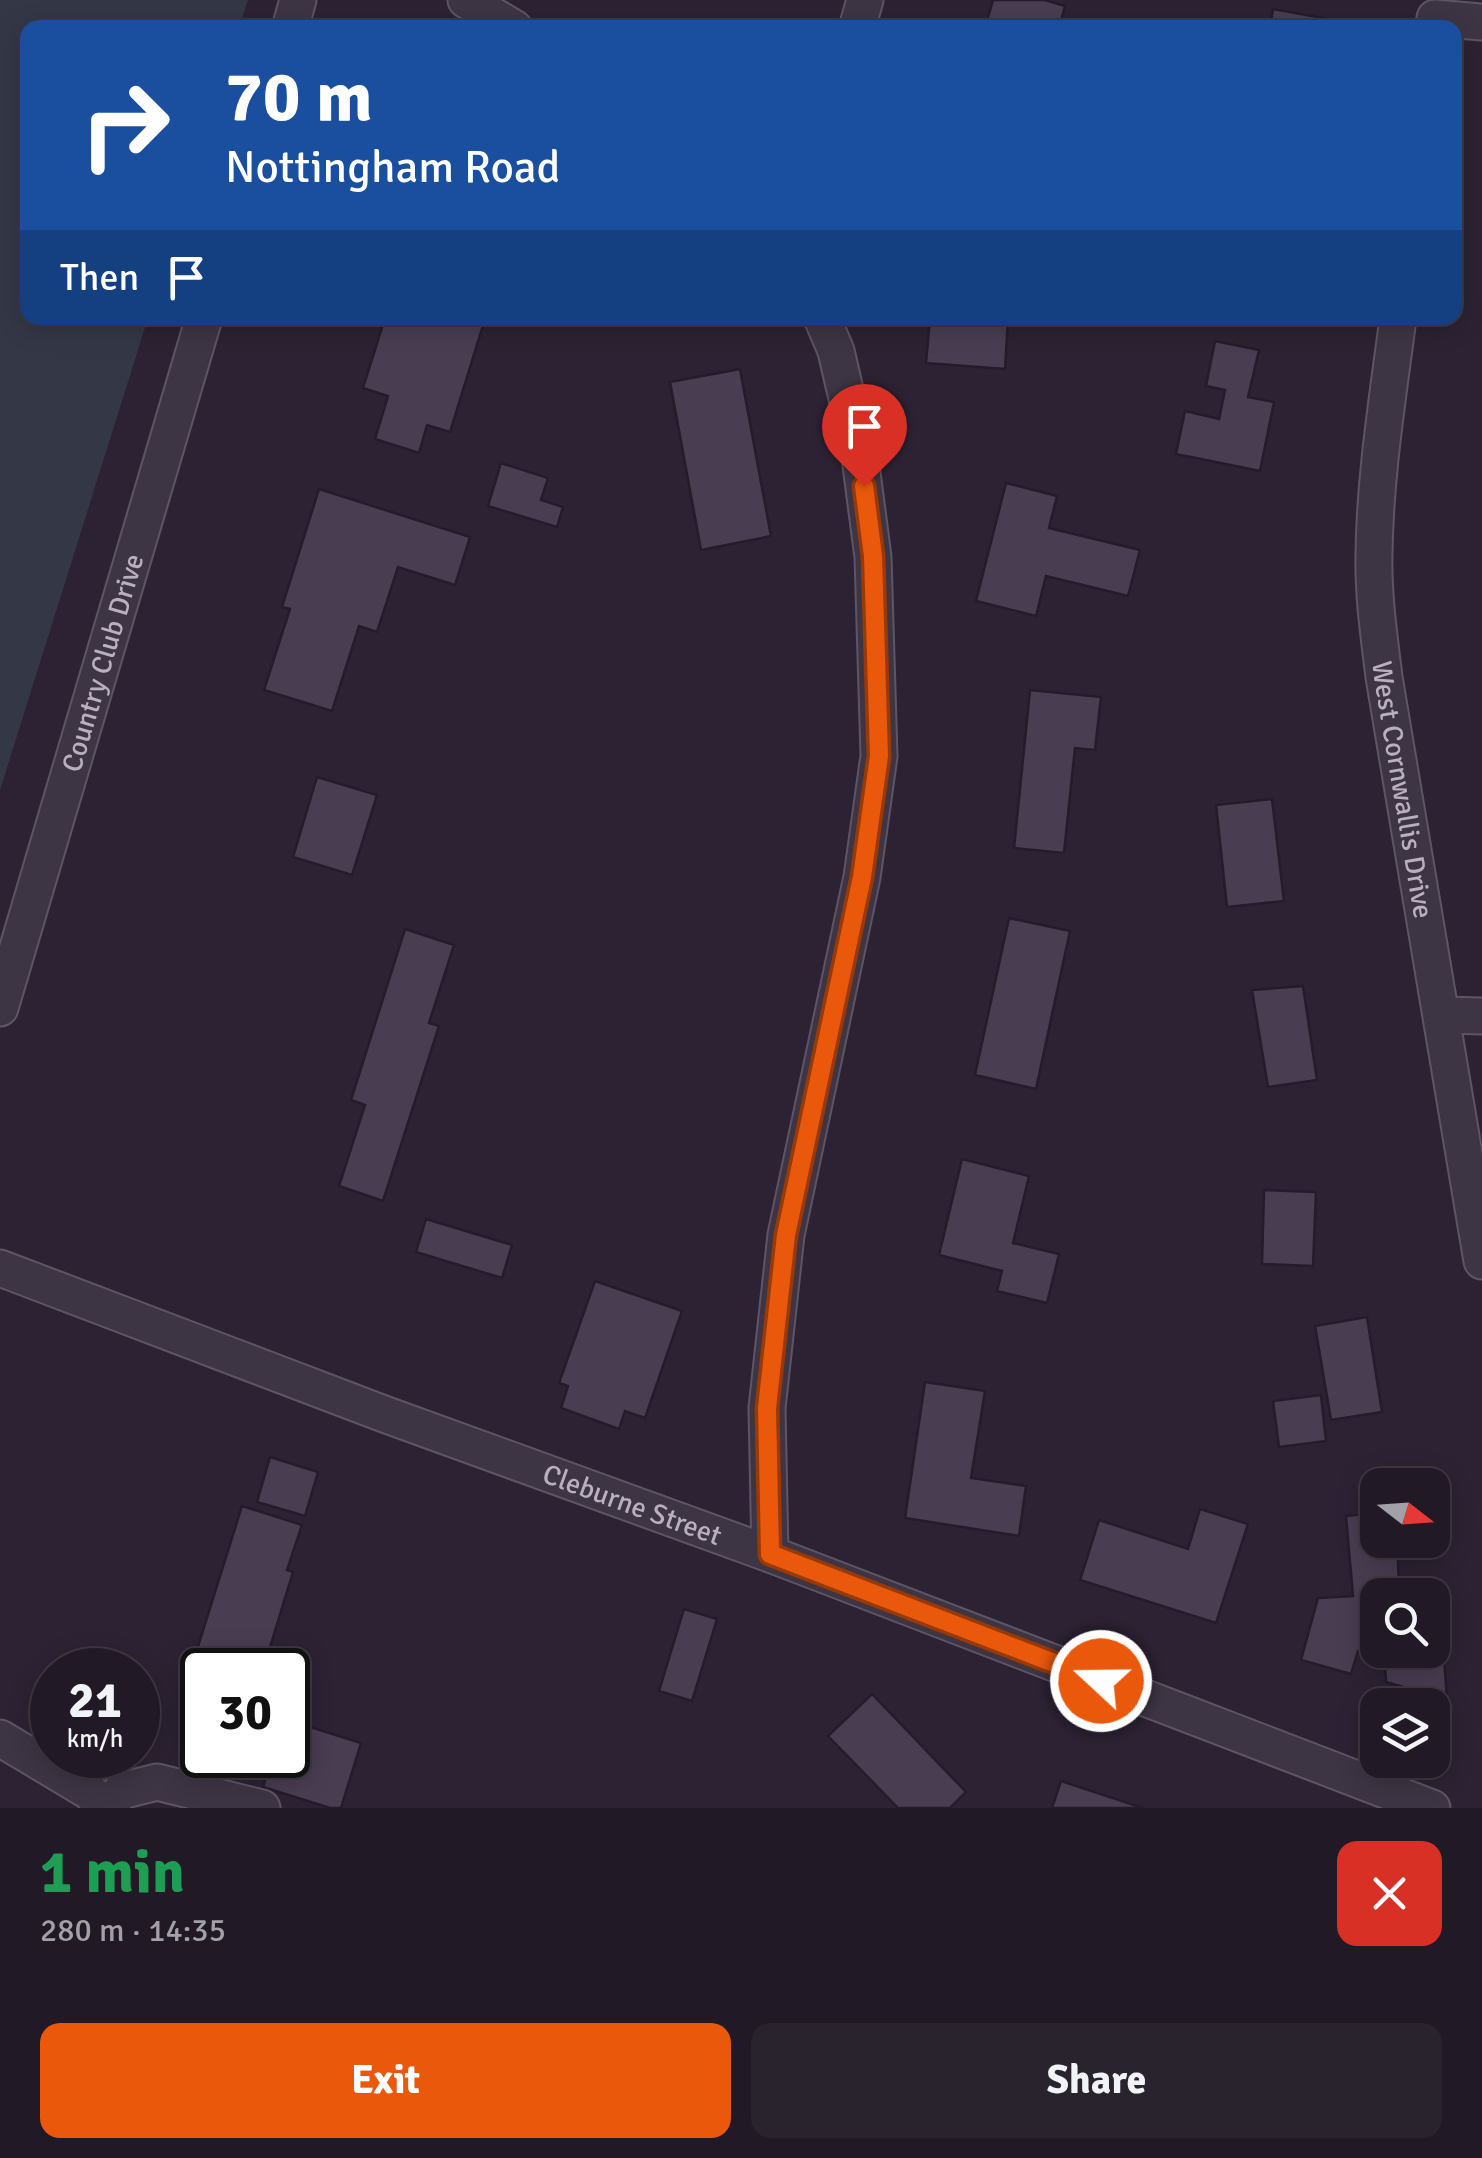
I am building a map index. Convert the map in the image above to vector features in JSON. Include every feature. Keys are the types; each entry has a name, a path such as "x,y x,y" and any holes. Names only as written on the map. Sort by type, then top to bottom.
{"street":[{"path":"466,0 500,20"},
{"path":"1435,15 1482,22"},
{"name":"Country Club Drive","path":"0,1008 202,325"},
{"path":"770,1554 767,1408 786,1235 862,877 879,756 873,556 859,450 836,351 825,325"},
{"name":"West Cornwallis Drive","path":"1397,325 1376,497 1376,618 1482,1261"},
{"path":"1442,1015 1482,1016"},
{"name":"Cleburne Street","path":"0,1268 384,1414 770,1554 1432,1808"},
{"path":"0,1738 90,1792 105,1808 121,1792 157,1782 262,1808"}],"shaded area":[{"path":"0,0 248,0 241,20 20,20 20,325 146,325 0,790"}],"building":[{"path":"993,0 1045,0 1065,6 1061,20 987,20"},
{"path":"1273,9 1334,20 1271,20"},
{"path":"383,325 483,325 450,432 427,425 419,453 375,439 388,396 363,388"},
{"path":"929,325 1008,325 1005,369 926,363"},
{"path":"1215,341 1259,350 1248,397 1274,402 1260,471 1176,454 1185,411 1219,419 1225,390 1206,386"},
{"path":"740,369 771,536 701,550 670,382"},
{"path":"501,463 548,478 541,500 563,507 557,527 488,506"},
{"path":"1006,483 1057,496 1049,528 1140,550 1128,596 1046,576 1036,616 976,601"},
{"path":"319,489 470,537 455,585 398,567 377,632 359,626 332,711 264,690 290,609 282,607"},
{"path":"1030,690 1101,697 1095,750 1075,748 1064,853 1014,848"},
{"path":"317,777 377,795 352,875 293,857"},
{"path":"1272,799 1284,901 1227,907 1216,805"},
{"path":"1009,918 1070,931 1036,1089 975,1075"},
{"path":"405,929 454,945 429,1023 439,1026 383,1201 339,1186 365,1105 351,1100"},
{"path":"1303,986 1317,1080 1268,1087 1252,990"},
{"path":"962,1159 1029,1176 1013,1243 1059,1254 1047,1303 997,1291 1002,1271 939,1255"},
{"path":"1264,1190 1316,1192 1313,1266 1262,1264"},
{"path":"426,1219 512,1245 502,1278 416,1252"},
{"path":"595,1281 682,1311 645,1418 625,1411 619,1429 561,1408 568,1386 559,1383"},
{"path":"1367,1317 1382,1412 1331,1420 1315,1326"},
{"path":"925,1382 985,1391 971,1478 1026,1486 1019,1536 905,1518"},
{"path":"1321,1395 1326,1441 1279,1447 1273,1401"},
{"path":"270,1457 318,1472 305,1516 257,1502"},
{"path":"242,1506 302,1525 287,1570 293,1572 270,1648 198,1648"},
{"path":"1200,1509 1248,1524 1216,1623 1080,1580 1099,1520 1188,1549"},
{"path":"1360,1515 1360,1558 1398,1558 1399,1578 1360,1578 1360,1651 1351,1674 1301,1660 1318,1598 1353,1596 1346,1516"},
{"path":"684,1609 717,1619 692,1701 659,1691"},
{"path":"1385,1668 1445,1668 1446,1688 1407,1688 1386,1682"},
{"path":"872,1694 966,1792 950,1808 898,1808 828,1736"},
{"path":"310,1727 361,1743 341,1808 263,1787 266,1778 310,1778"},
{"path":"1061,1781 1143,1808 1052,1808"}],"route":[{"path":"864,486 873,556 879,756 862,877 786,1235 767,1408 770,1554 1101,1681"}]}
